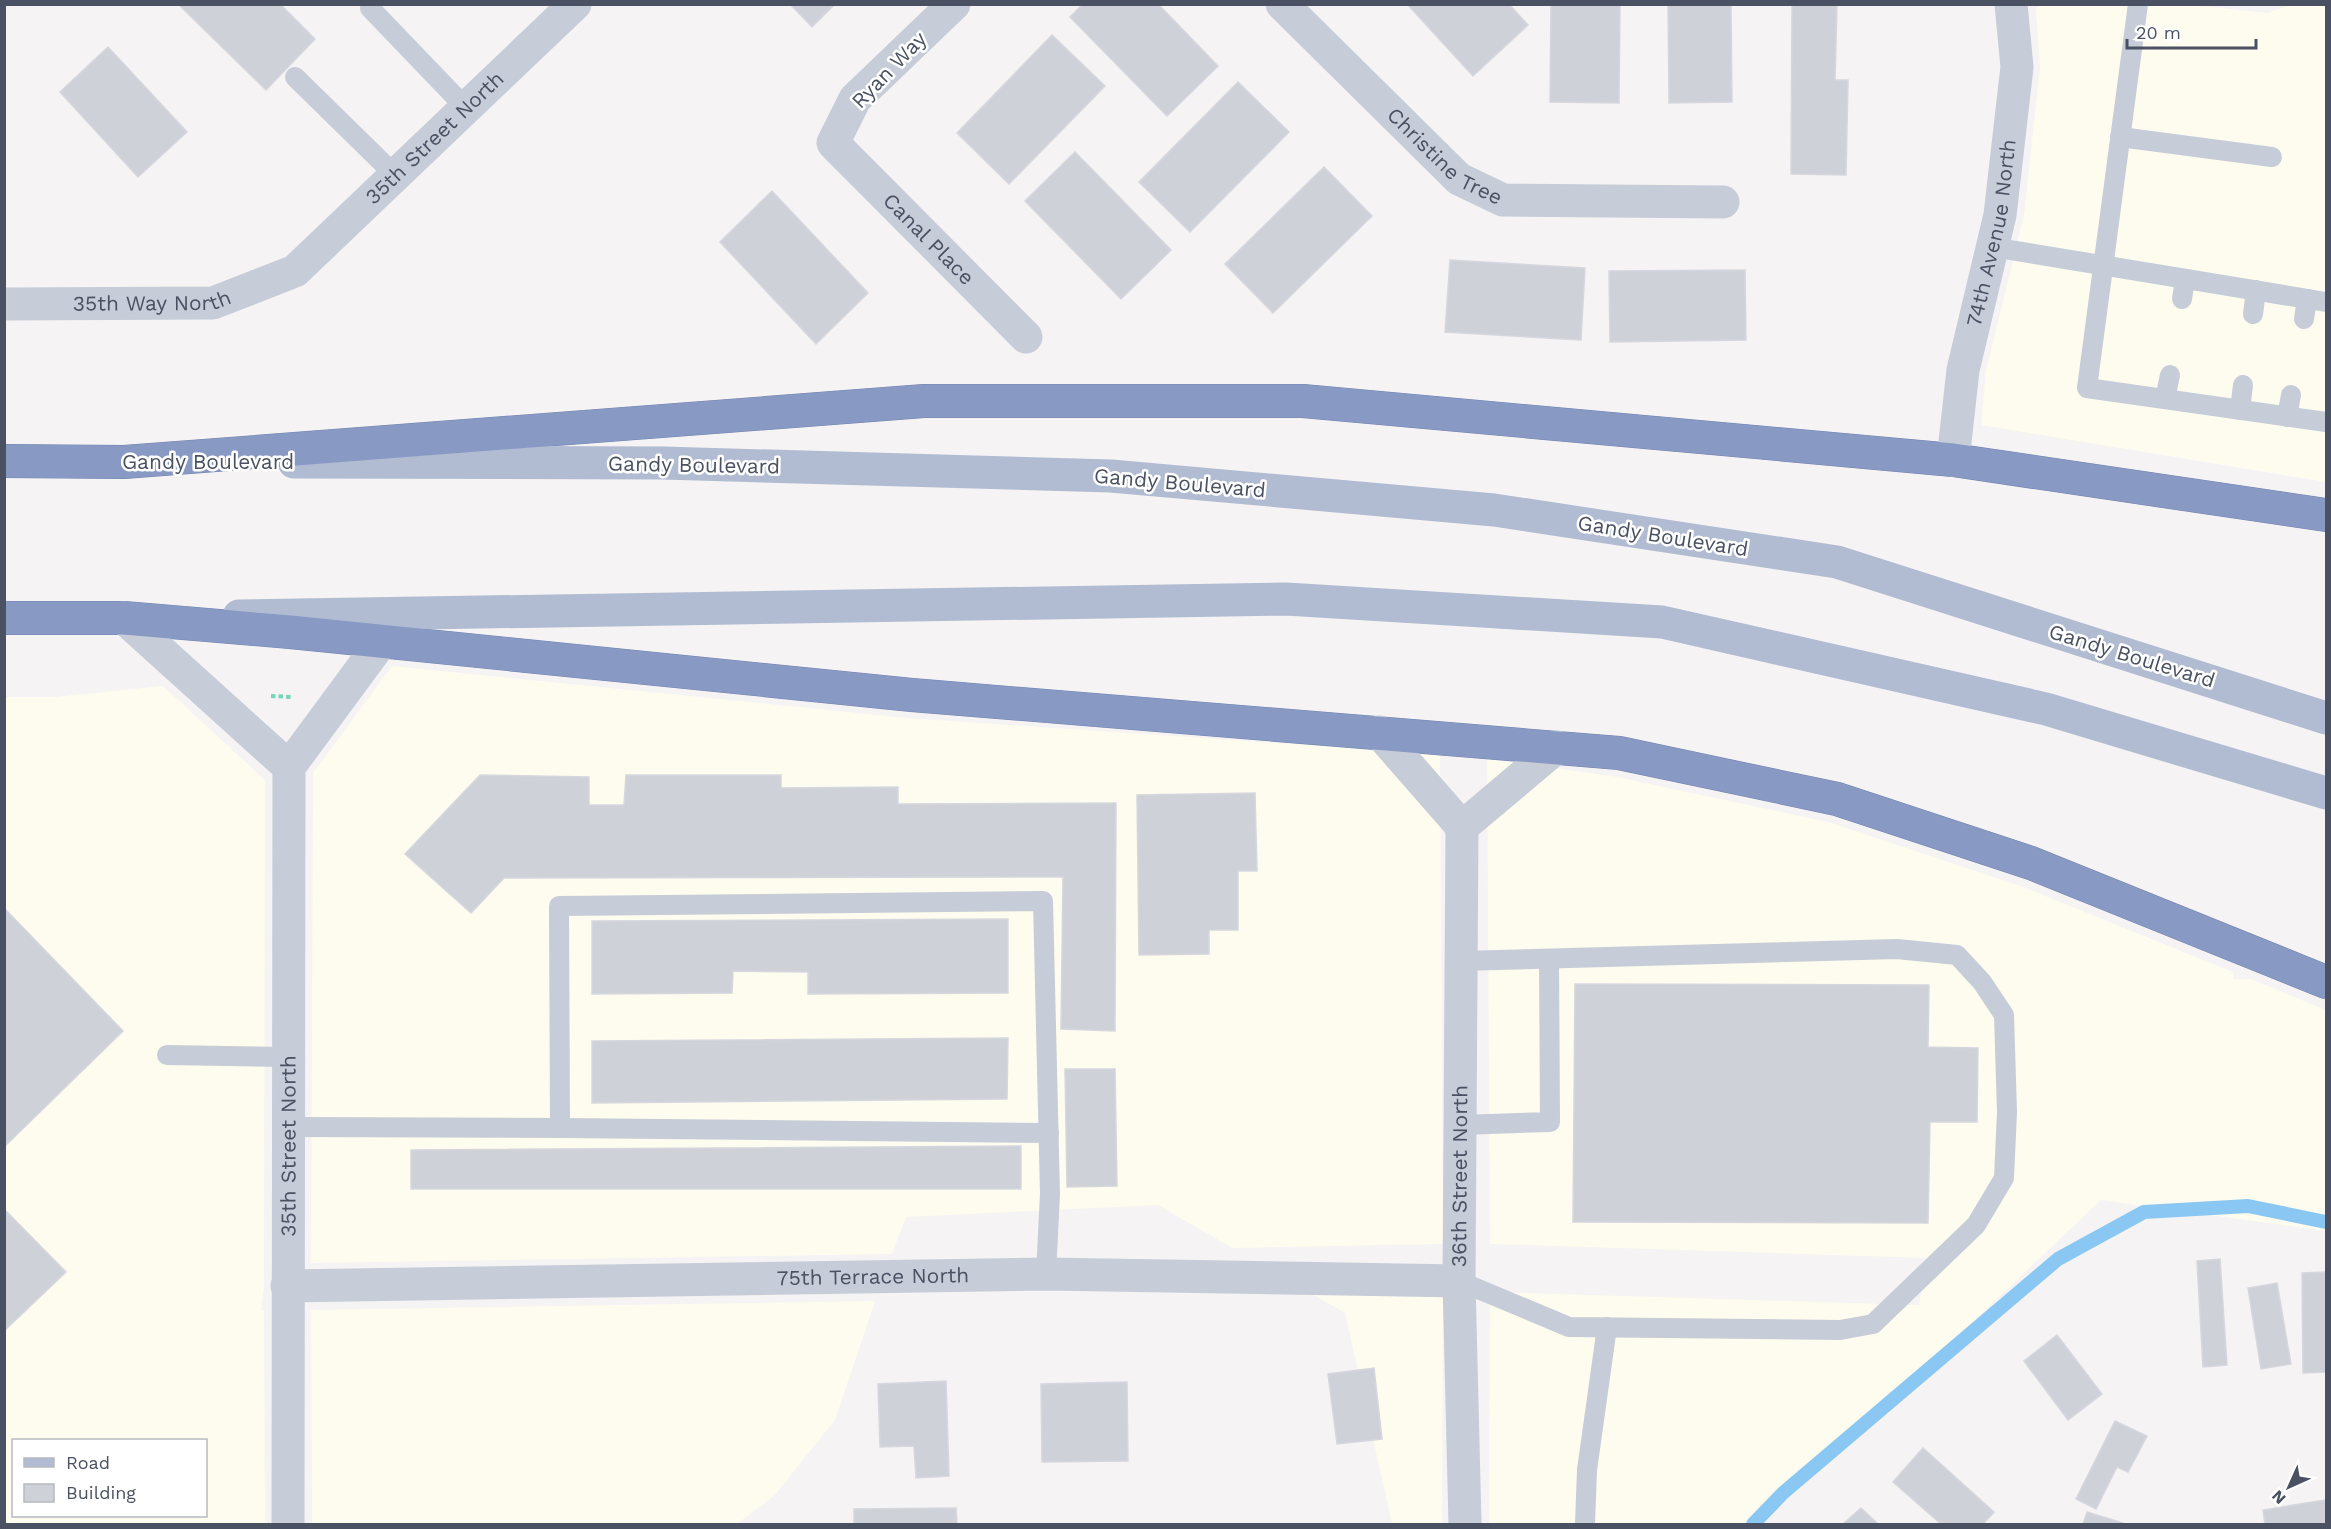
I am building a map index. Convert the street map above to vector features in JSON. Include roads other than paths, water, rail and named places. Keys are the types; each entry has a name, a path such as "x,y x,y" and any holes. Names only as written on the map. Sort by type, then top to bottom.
{"highway":[{"path":"124,462 924,401 1303,401 1953,460 2326,515"},
{"name":"Gandy Boulevard","path":"4,461 124,462"},
{"path":"2248,505 2326,540"},
{"path":"4,618 124,618 382,641 912,694 1619,753 1837,799 2031,863 2326,982"},
{"path":"2259,956 2326,959"}],"main road":[{"name":"Gandy Boulevard","path":"124,462 663,463 1099,476 1494,510 1837,562 2326,718"},
{"path":"124,618 1286,599 1662,621 2046,709 2326,793"}],"street":[{"name":"35th Street North","path":"295,272 575,4"},
{"name":"Ryan Way","path":"833,143 855,99 954,4"},
{"name":"Christine Tree","path":"1282,4 1459,179 1503,200 1724,202"},
{"name":"74th Avenue North","path":"1953,460 1963,370 2000,215 2017,67 2011,4"},
{"name":"Canal Place","path":"833,143 1026,337"},
{"name":"35th Way North","path":"4,304 213,303 295,272"},
{"path":"124,618 289,767 382,641"},
{"path":"1379,732 1462,827 1557,747"},
{"name":"35th Street North","path":"288,1524 289,767"},
{"name":"36th Street North","path":"1462,827 1459,1281 1465,1524"},
{"name":"75th Terrace North","path":"287,1286 1046,1274 1459,1281"}],"lane":[{"path":"2138,4 2087,388 2326,422"},
{"path":"370,8 466,108"},
{"path":"296,77 396,176"},
{"path":"2120,137 2272,157"},
{"path":"1992,247 2317,301 2304,319"},
{"path":"2182,299 2185,279"},
{"path":"2253,314 2256,290"},
{"path":"2165,399 2170,375"},
{"path":"2240,410 2243,385"},
{"path":"2287,417 2291,395"},
{"path":"560,1128 559,906 1043,901 1050,1194 1046,1274"},
{"path":"1459,1281 1569,1327 1840,1330 1873,1324 1976,1225 2004,1178 2007,1112 2004,1015 1982,982 1957,955 1897,949 1461,961"},
{"path":"1460,1125 1550,1122 1549,958"},
{"path":"167,1054 288,1057"},
{"path":"288,1127 1049,1132"},
{"path":"1585,1524 1587,1470 1607,1327"}],"waterway":[{"path":"1753,1524 1783,1493 2058,1259 2144,1212 2248,1206 2326,1222"}]}
